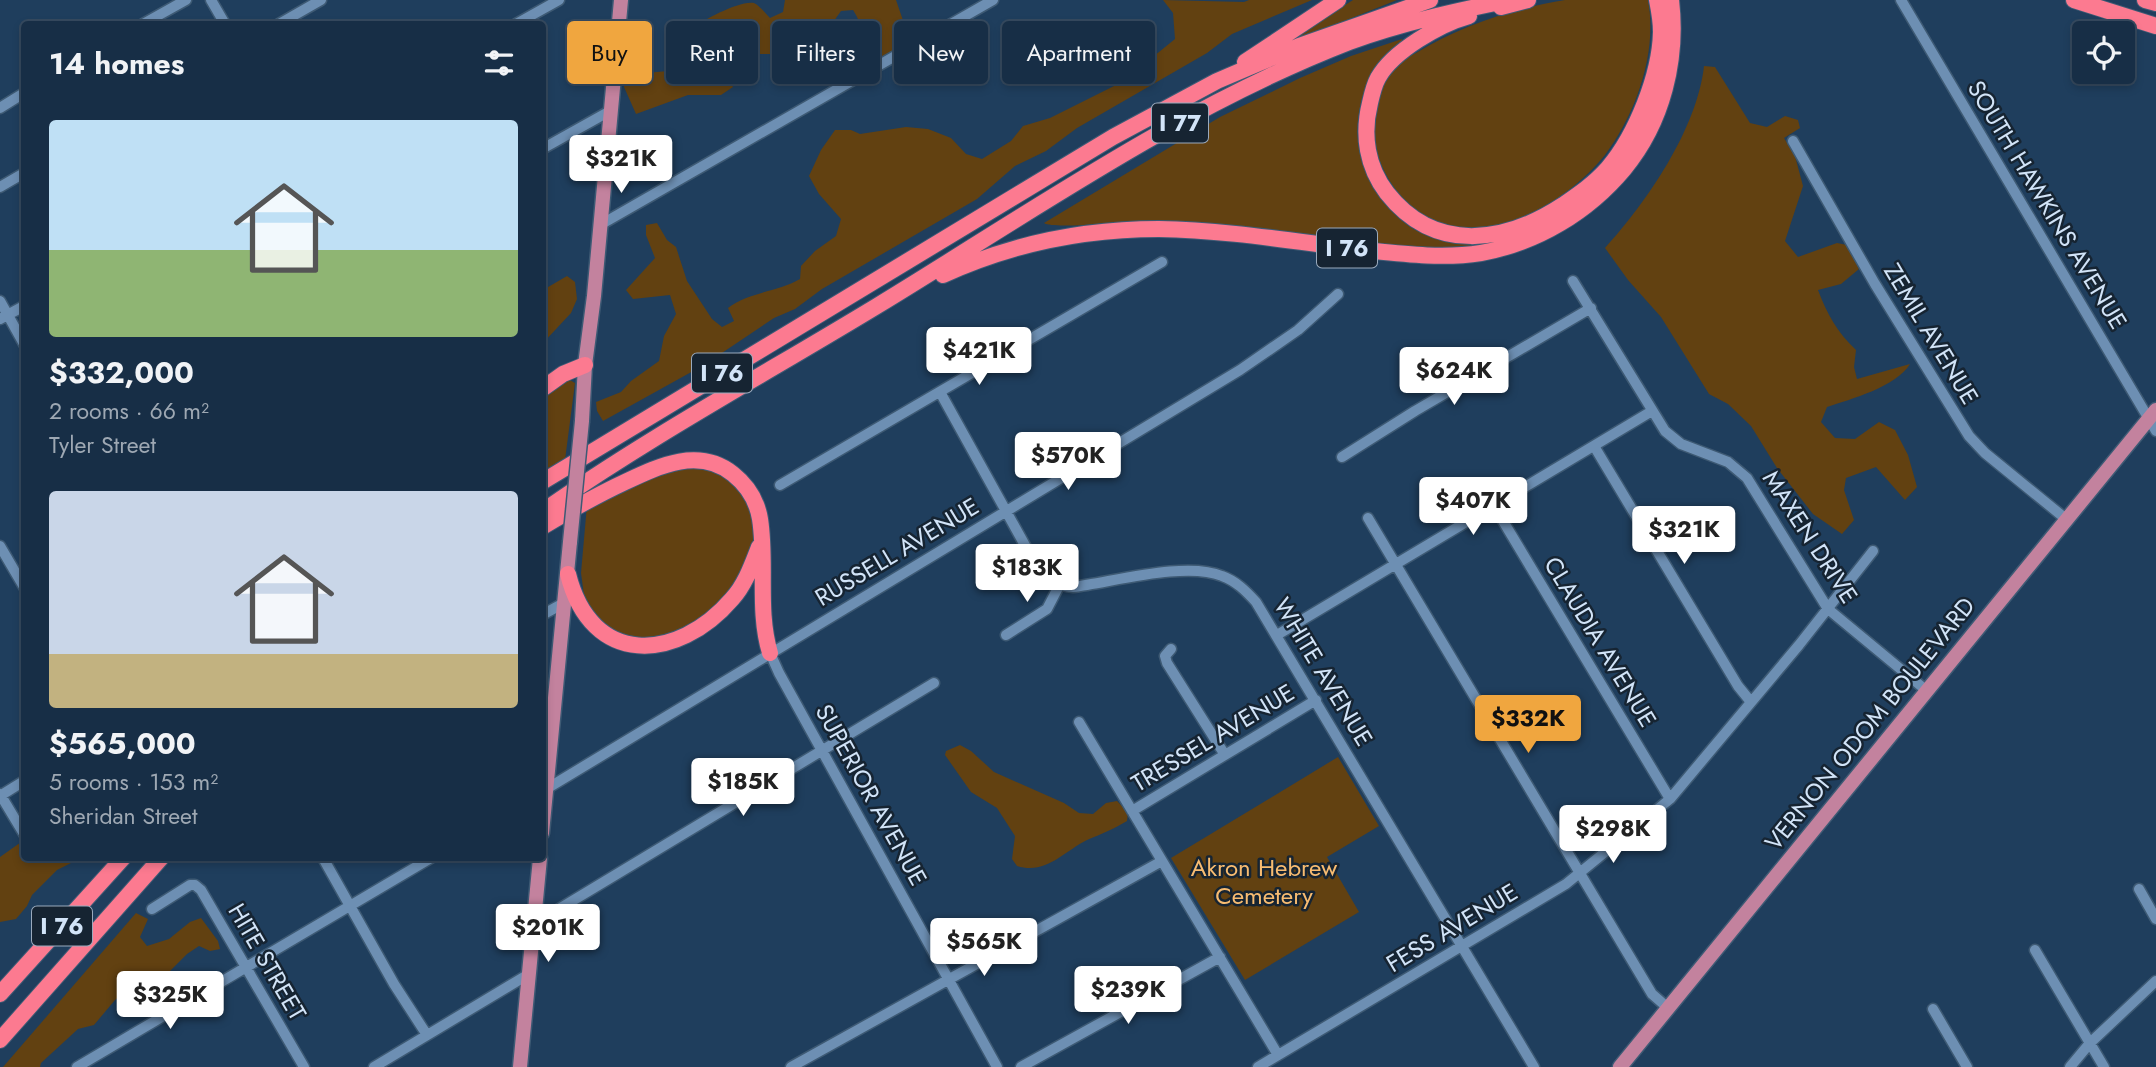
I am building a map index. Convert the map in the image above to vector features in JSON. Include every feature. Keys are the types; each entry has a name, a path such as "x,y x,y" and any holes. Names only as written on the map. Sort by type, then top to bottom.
{"highway":[{"name":"I 76","path":"546,480 1101,144 1217,81 1338,0"},
{"name":"I 77","path":"1217,81 1299,46 1430,0"},
{"name":"I 77","path":"877,306 1154,137 1281,71 1351,41 1439,15 1510,0"},
{"path":"1528,0 1460,18 1416,41 1390,62 1376,85 1366,126 1368,157 1381,185 1392,198 1418,222 1434,230 1473,237 1522,228 1585,190 1608,168 1630,135 1645,102 1656,65 1661,31 1657,0"},
{"name":"I 76","path":"546,509 877,306 969,263 1046,239 1122,230 1186,230 1442,256 1479,253 1527,240 1563,222 1611,185 1646,139 1667,84 1674,24 1671,0"},
{"path":"2074,0 2156,26"},
{"path":"2145,0 2156,3"},
{"path":"546,386 563,374 585,365"},
{"path":"546,524 583,501 662,465 690,460 720,466 740,480 754,499 758,511 762,538 763,628 770,653"},
{"path":"568,575 584,615 602,634 628,645 654,645 691,633 718,614 740,589 762,538"},
{"name":"I 76","path":"0,994 120,861"},
{"name":"I 76","path":"0,1040 158,861"}],"main road":[{"path":"546,780 568,575 585,365 621,0"},
{"name":"VERNON ODOM BOULEVARD","path":"1620,1067 2066,519 2154,420"},
{"path":"520,1067 540,861"}],"street":[{"path":"149,21 186,0"},
{"path":"211,0 223,21"},
{"path":"284,21 321,0"},
{"path":"521,21 559,0"},
{"path":"600,225 993,0"},
{"name":"SOUTH HAWKINS AVENUE","path":"1901,0 2154,420"},
{"path":"0,108 21,95"},
{"path":"546,147 610,111"},
{"name":"ZEMIL AVENUE","path":"1793,141 1875,284 1969,436 1985,453 2066,519"},
{"path":"0,187 21,175"},
{"path":"780,485 1163,262"},
{"name":"MAXEN DRIVE","path":"1573,281 1665,432 1681,444 1728,462 1747,478 1828,609 1927,691"},
{"name":"RUSSELL AVENUE","path":"546,789 1240,370 1298,330 1338,294"},
{"path":"0,302 4,317 21,340"},
{"path":"4,317 21,308"},
{"path":"1342,457 1591,308"},
{"path":"940,392 1037,567 1047,578 1060,584 1047,608 1006,635"},
{"path":"1278,635 1652,411"},
{"path":"1594,446 1738,686 1751,702"},
{"name":"CLAUDIA AVENUE","path":"1494,506 1670,799"},
{"path":"1368,518 1652,994 1668,1008"},
{"path":"0,546 21,582"},
{"name":"FESS AVENUE","path":"1258,1067 1566,884 1670,799 1873,551"},
{"name":"WHITE AVENUE","path":"1060,584 1073,587 1187,570 1219,574 1235,582 1249,594 1278,635 1534,1067"},
{"path":"546,613 564,603"},
{"path":"1171,649 1165,656 1167,663 1225,755"},
{"name":"SUPERIOR AVENUE","path":"770,653 997,1067"},
{"path":"534,924 934,683"},
{"name":"TRESSEL AVENUE","path":"1132,811 1316,700"},
{"path":"1079,722 1278,1055"},
{"path":"21,783 0,795 21,829"},
{"path":"325,861 426,1035"},
{"path":"77,1067 426,861"},
{"path":"790,1067 1162,861"},
{"name":"HITE STREET","path":"152,909 190,885 201,890 301,1066"},
{"path":"2139,889 2156,919"},
{"path":"2035,950 2104,1067"},
{"path":"1021,1067 1220,957"},
{"path":"374,1067 529,974"},
{"path":"2070,1067 2090,1044 2156,981"},
{"path":"1933,1009 1968,1067"}],"green space":[{"path":"785,0 896,0 903,21 894,21 894,50 880,58 880,21 858,21 853,10 841,11 834,21 772,21 772,54 758,54 758,21 704,21 722,11 748,3 756,4 770,18 783,12"},
{"path":"1163,0 1312,0 1232,34 1207,53 1155,83 1155,55 1175,39 1173,13"},
{"path":"1353,0 1397,0 1299,39 1297,36"},
{"path":"1565,0 1648,0 1650,40 1642,82 1626,121 1605,155 1560,197 1532,213 1502,224 1472,228 1443,225 1416,211 1393,186 1383,169 1375,145 1376,110 1388,75 1404,59 1469,26 1507,13"},
{"path":"1402,39 1403,42 1373,72 1362,98 1358,138 1366,172 1383,201 1409,226 1435,237 1482,246 1430,248 1202,223 1044,223 1220,117 1351,56"},
{"path":"1704,66 1715,67 1750,123 1767,127 1785,116 1798,120 1800,128 1784,138 1795,156 1803,186 1785,241 1798,257 1837,243 1847,245 1859,269 1841,284 1818,290 1833,322 1856,350 1854,367 1857,379 1910,364 1884,386 1827,407 1821,422 1835,438 1855,439 1879,422 1895,430 1908,455 1917,487 1905,500 1876,467 1846,478 1844,490 1854,520 1842,534 1813,514 1777,468 1751,426 1728,404 1709,394 1661,317 1628,280 1605,248 1637,209 1668,163 1691,115"},
{"path":"666,71 666,84 731,84 733,87 721,95 688,95 636,114 624,84 652,84 652,72"},
{"path":"1118,84 1153,84 1077,128 1046,151 1015,166 977,199 822,289 795,309 774,318 704,365 603,421 597,411 596,402 621,392 631,381 659,361 664,336 676,314 670,295 633,299 626,290 655,258 646,235 646,225 657,223 667,240 676,247 687,281 712,319 722,327 734,321 728,308 736,303 800,279 801,266 815,251 836,236 841,219 819,194 809,176 821,150 835,130 851,130 860,134 906,127 928,129 951,138 966,154 982,159 1011,141 1023,126 1050,118"},
{"path":"567,276 575,282 577,299 571,313 546,340 546,288"},
{"path":"568,379 575,383 565,460 546,472 546,397"},
{"path":"700,466 725,474 752,506 754,540 749,563 735,588 701,622 646,642 613,634 585,603 581,573 587,505 663,470"},
{"path":"960,745 971,751 994,772 1064,803 1079,813 1093,814 1106,803 1117,801 1128,812 1127,821 1087,840 1046,865 1027,868 1017,866 1012,859 1015,836 997,808 971,792 945,755 946,751"},
{"name":"Akron Hebrew Cemetery","path":"1338,757 1379,826 1327,857 1359,912 1245,980 1171,858"},
{"path":"21,842 21,861 75,861 57,870 32,895 16,919 0,922 0,857"},
{"path":"136,913 148,919 140,937 147,946 169,939 190,922 201,918 218,941 220,949 210,951 199,946 187,954 157,984 132,987 115,1000 94,1025 78,1029 41,1063 40,1067 3,1067"}]}
